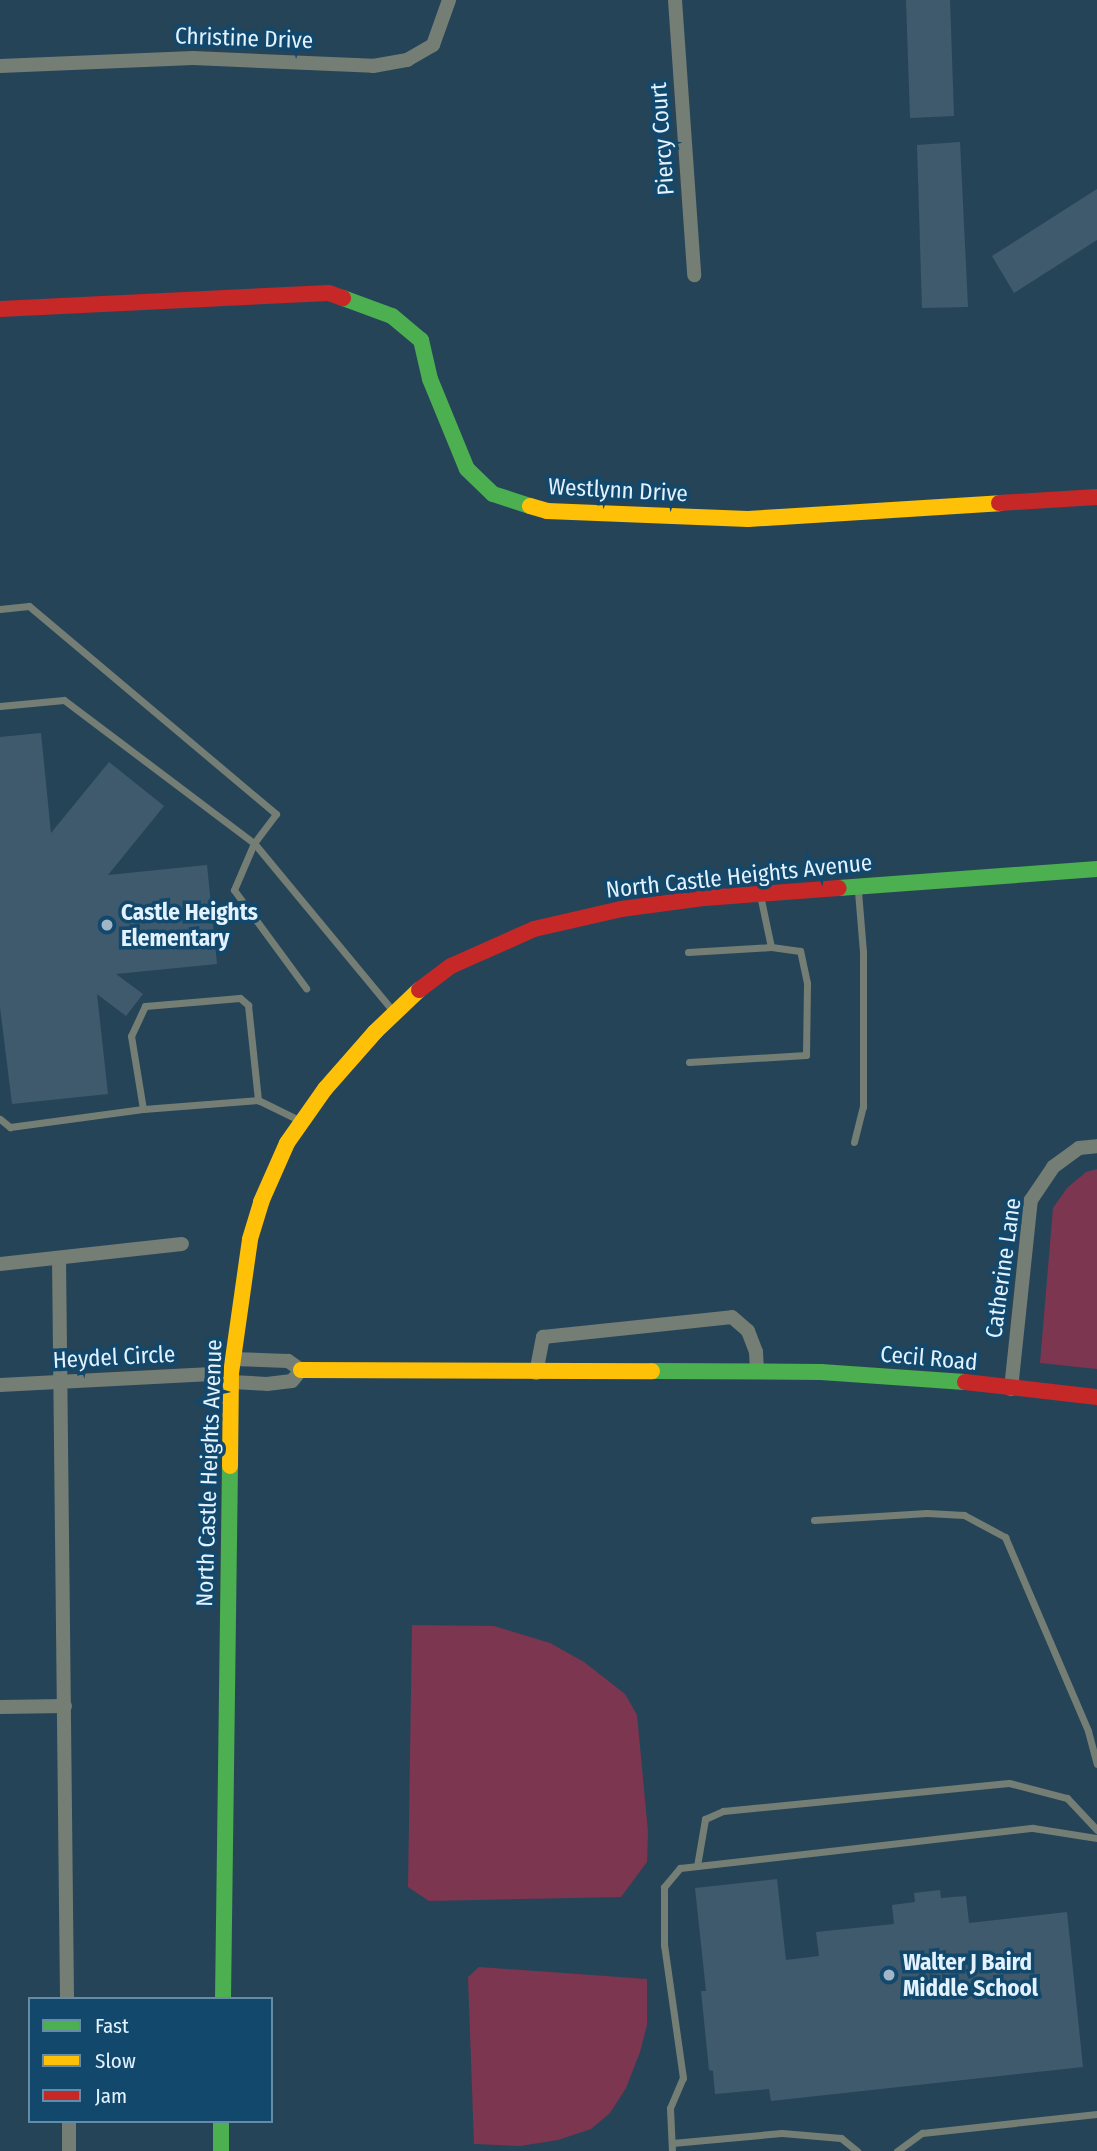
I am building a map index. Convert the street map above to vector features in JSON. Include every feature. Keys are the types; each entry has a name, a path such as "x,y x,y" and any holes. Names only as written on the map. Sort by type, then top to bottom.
{"street":[{"name":"Christine Drive","path":"0,66 193,58 373,66 407,60 433,45 449,0"},
{"name":"Piercy Court","path":"675,0 694,275"},
{"name":"Westlynn Drive","path":"0,309 329,293 392,316 421,340 430,379 467,469 493,494 547,511 748,519 1097,497"},
{"name":"North Castle Heights Avenue","path":"223,1997 232,1371 250,1239 273,1170 301,1122 325,1089 394,1013 423,986 452,966 534,929 621,909 760,894 1097,869"},
{"name":"Catherine Lane","path":"1011,1389 1031,1200 1053,1167 1079,1148 1097,1146"},
{"path":"0,1264 182,1244"},
{"path":"60,1258 67,1997"},
{"path":"536,1373 543,1337 732,1317 748,1331 756,1352 757,1372"},
{"path":"288,1361 301,1370 292,1381 267,1384 232,1371 288,1361"},
{"name":"Cecil Road","path":"301,1370 757,1372 916,1377 1097,1397"},
{"name":"Heydel Circle","path":"0,1385 232,1371"},
{"path":"0,1707 65,1706"},
{"path":"69,2123 69,2151"},
{"path":"221,2123 221,2151"}],"lane":[{"path":"0,610 29,606 276,814 254,843 234,890 306,988"},
{"path":"0,706 64,700 254,843 394,1013"},
{"path":"854,1142 863,1107 863,953 858,887"},
{"path":"760,894 772,947"},
{"path":"688,952 772,947 800,951 807,983 806,1055 689,1062"},
{"path":"143,1109 131,1036 145,1006 240,998 248,1005 258,1101"},
{"path":"0,1119 10,1127 143,1109 258,1101 301,1122"},
{"path":"814,1520 927,1513 964,1516 1005,1536 1088,1731 1097,1764"},
{"path":"697,1866 705,1819 723,1811 1009,1783 1067,1798 1097,1830"},
{"path":"857,2151 841,2138 782,2133 672,2147 670,2108 683,2078 664,1945 664,1887 680,1868 697,1866 1033,1828 1097,1838"},
{"path":"897,2151 922,2133 1097,2114"}],"shaded area":[{"path":"1097,1169 1097,1369 1040,1363 1053,1208 1067,1188 1086,1172"},
{"path":"412,1625 494,1626 550,1643 584,1662 625,1694 637,1715 648,1832 647,1862 621,1897 429,1901 408,1887"},
{"path":"479,1967 647,1979 647,2025 640,2052 626,2088 610,2113 591,2129 558,2140 520,2146 474,2144 468,1977"}],"building":[{"path":"906,0 950,0 954,116 910,118"},
{"path":"960,142 968,307 922,308 917,145"},
{"path":"1097,189 1097,240 1014,293 992,256"},
{"name":"Castle Heights Elementary","path":"41,733 51,833 109,762 164,806 108,875 207,865 217,964 116,974 143,994 126,1016 97,994 108,1094 12,1104 0,1007 0,737"},
{"name":"Walter J Baird Middle School","path":"777,1879 786,1960 819,1956 816,1932 894,1924 892,1905 915,1902 914,1893 940,1890 941,1898 966,1896 969,1923 1067,1912 1083,2067 771,2101 769,2089 715,2094 713,2071 709,2070 701,1991 706,1991 695,1888"}],"traffic: fast":[{"path":"343,298 392,316 421,340 430,379 467,469 493,494 530,506"},
{"path":"839,888 1097,869"},
{"path":"652,1371 821,1372 965,1382"},
{"path":"223,1997 230,1466"},
{"path":"221,2123 221,2151"}],"traffic: slow":[{"path":"530,506 547,511 748,519 999,503"},
{"path":"230,1466 231,1373 250,1239 261,1202 287,1143 325,1089 375,1032 419,990"},
{"path":"301,1370 652,1371"}],"traffic: jam":[{"path":"0,309 329,293 343,298"},
{"path":"999,503 1097,497"},
{"path":"419,990 451,966 534,929 621,909 705,898 839,888"},
{"path":"965,1382 1097,1397"}],"place":[{"name":"Castle Heights Elementary","path":"107,925"},
{"name":"Walter J Baird Middle School","path":"889,1975"}]}
